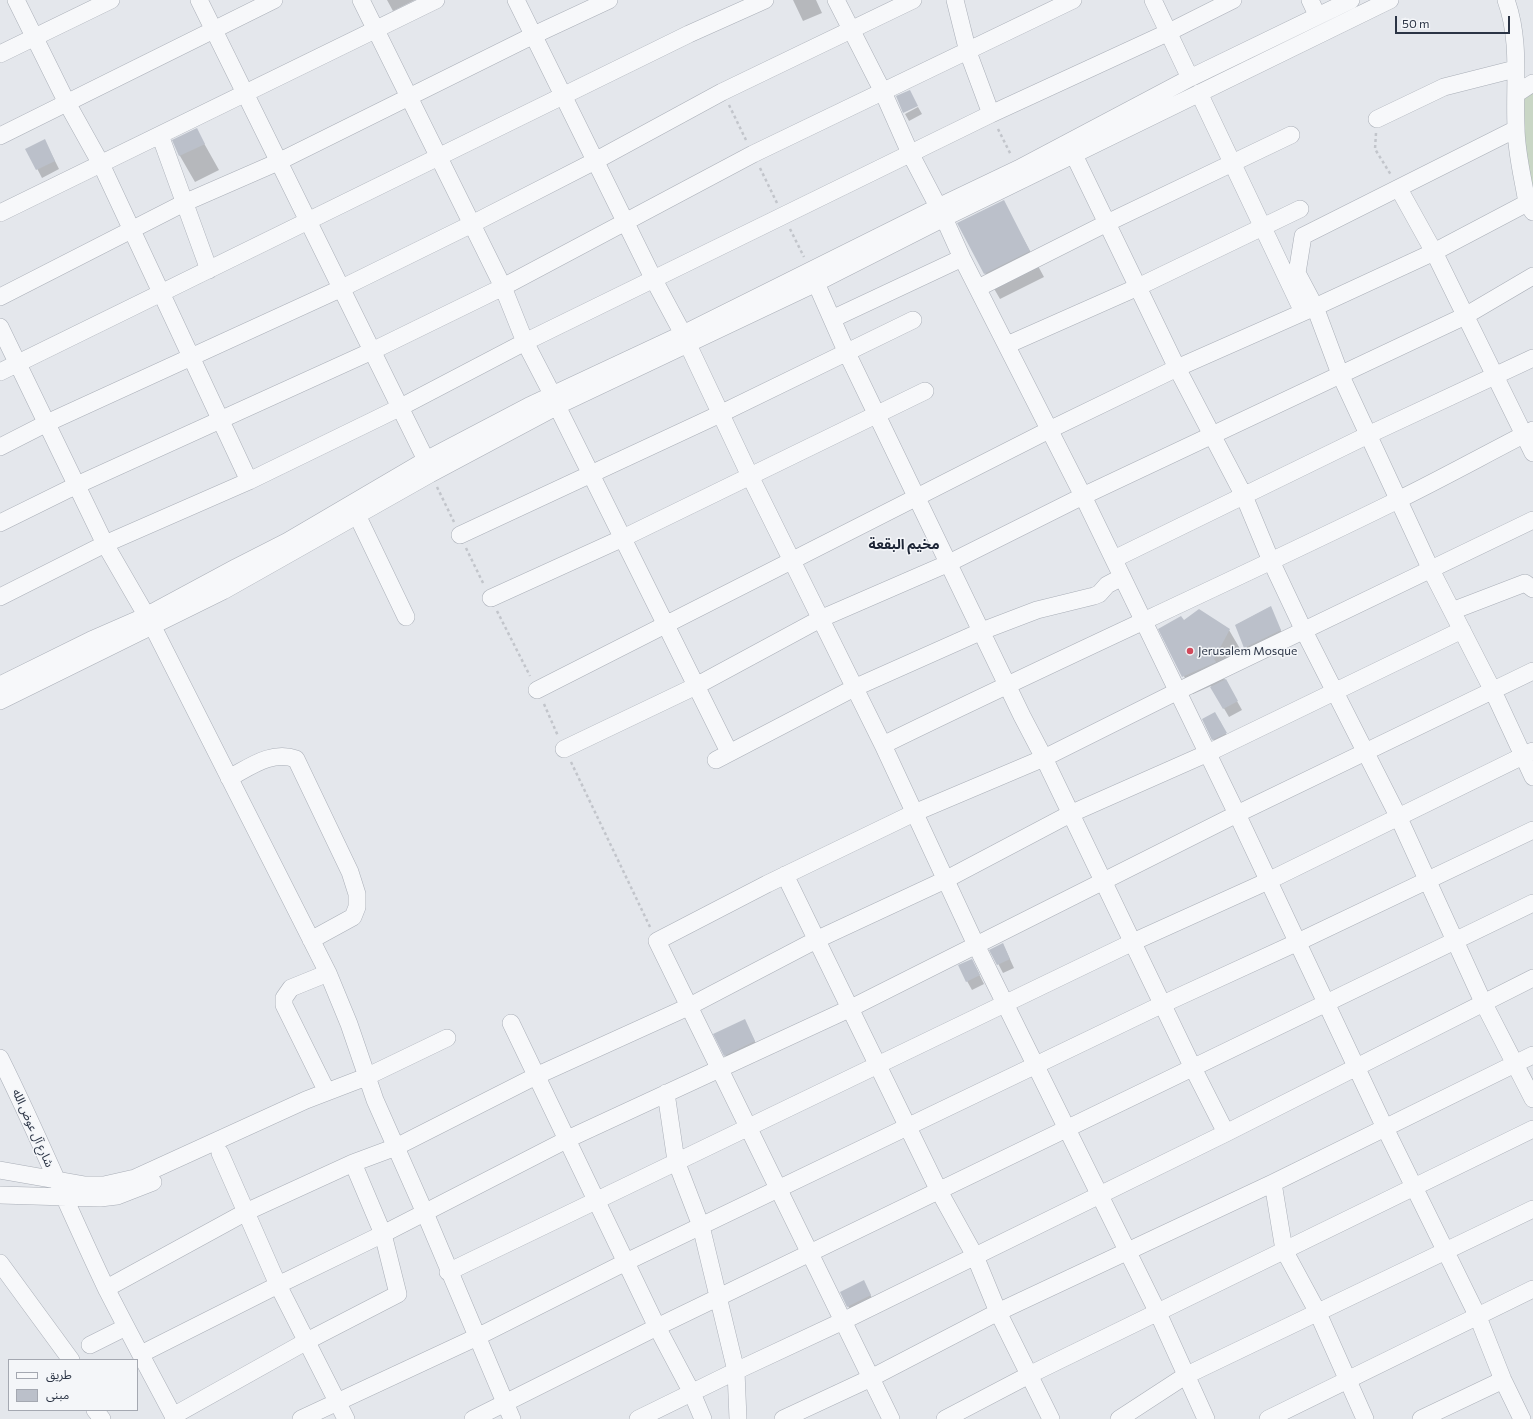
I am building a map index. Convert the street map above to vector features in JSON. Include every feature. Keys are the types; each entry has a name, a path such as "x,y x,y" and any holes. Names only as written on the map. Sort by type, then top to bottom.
{"street":[{"path":"16,0 67,103 101,164 193,358 249,482"},
{"path":"0,54 111,0"},
{"path":"199,0 244,94 342,288 428,467"},
{"path":"0,136 274,0"},
{"path":"361,0 503,287 525,342 696,686 722,756 854,688 982,631 1037,610 1099,594 1107,585 1122,577"},
{"path":"0,213 436,0"},
{"path":"516,0 625,222 685,339 750,476 793,560 820,619 883,745 976,945 1158,1314 1185,1376 1206,1419"},
{"path":"0,297 184,203 278,162 534,35 609,0"},
{"path":"0,372 689,34 765,0"},
{"path":"836,0 883,92 910,153 941,212 962,258 1083,496 1208,753 1413,1187 1478,1318 1503,1380 1522,1419"},
{"path":"0,447 47,423 193,358 342,288 595,161 722,92 913,0"},
{"path":"955,0 968,52 991,114"},
{"path":"0,523 77,485 372,351 503,287 753,154 1074,0"},
{"path":"1153,0 1190,78"},
{"path":"0,597 105,544 249,482 399,408 525,342 910,153 1169,32 1233,0"},
{"path":"1310,0 1317,15"},
{"path":"685,339 816,283 1018,169 1190,78 1317,15 1351,0"},
{"path":"0,685 91,640 149,622 237,567 555,400 685,339 941,212 1074,155 1390,0"},
{"path":"537,690 1049,430 1177,368 1309,310 1530,208 1516,128 1516,38 1512,17 1506,0"},
{"path":"1377,119 1444,87 1515,69"},
{"path":"1516,94 1533,83"},
{"path":"1199,93 1263,229 1309,310 1452,611 1528,754 1533,777"},
{"path":"1309,310 1297,273 1303,236 1399,189 1516,128"},
{"path":"160,135 209,270"},
{"path":"978,288 1107,223 1291,135"},
{"path":"1074,155 1177,368 1244,496 1271,561 1304,631 1398,816 1483,1002 1533,1099"},
{"path":"1399,189 1434,252 1496,375 1529,432 1533,452"},
{"path":"1007,345 1138,287 1263,229 1300,210"},
{"path":"832,319 962,258"},
{"path":"564,749 696,686 820,619 949,563 1083,496 1465,316 1533,276"},
{"path":"816,283 846,351 918,497 1022,716 1044,758 1193,1068 1226,1132"},
{"path":"460,535 720,414 912,320"},
{"path":"0,327 105,544 149,622 328,973 349,1024 367,1081 425,1213 448,1272 508,1412"},
{"path":"1114,559 1368,435 1533,358"},
{"path":"490,598 623,538 924,391"},
{"path":"883,745 1008,684 1144,622 1398,500 1529,432"},
{"path":"0,701 149,622 260,571 357,515 428,467"},
{"path":"357,515 406,617"},
{"path":"891,1419 657,941 914,813 1044,758 1533,520"},
{"path":"1452,611 1525,583 1533,589"},
{"path":"107,1288 246,1212 353,1163 396,1148 536,1076 688,1007 816,940 945,880 1070,814 1208,753 1462,630"},
{"path":"141,1354 278,1284 425,1213 567,1140 851,1008 1237,814 1533,671"},
{"path":"448,1272 596,1199 1005,1005 1133,942 1268,881 1398,816 1528,754"},
{"path":"229,778 258,762 277,755 288,756 296,759 350,872 357,894 357,907 354,917 311,940"},
{"path":"300,1419 477,1337 700,1226 1036,1066 1162,1004 1298,942 1533,830"},
{"path":"785,876 851,1008 877,1065 939,1191 975,1256 998,1312 1051,1419"},
{"path":"473,1419 508,1412 657,1327 1067,1130 1533,903"},
{"path":"327,1092 284,1005 284,998 291,988 328,973"},
{"path":"638,1419 843,1321 1099,1195 1533,978"},
{"path":"511,1023 657,1327 692,1392 703,1419"},
{"path":"0,1195 66,1199 100,1198 117,1196 141,1188 220,1153 313,1108 447,1038"},
{"path":"783,1419 871,1378 998,1312 1272,1183 1533,1055"},
{"name":"شارع آل عوض الله","path":"0,1058 32,1122 56,1180 107,1288 174,1418"},
{"path":"0,1170 85,1185 104,1185 135,1178 327,1092 367,1081"},
{"path":"666,1093 676,1161 700,1226 736,1371 738,1419"},
{"path":"945,1419 1029,1375 1158,1314 1284,1250 1533,1129"},
{"path":"220,1153 278,1284 346,1419"},
{"path":"174,1418 308,1341 398,1294 383,1234 353,1163"},
{"path":"1272,1183 1284,1250 1317,1311 1365,1419"},
{"path":"1119,1419 1185,1376 1317,1311 1446,1252 1533,1209"},
{"path":"0,1263 70,1359"},
{"path":"0,1282 57,1359"},
{"path":"1268,1419 1348,1379 1478,1318 1533,1289"},
{"path":"90,1345 126,1327"},
{"path":"1421,1419 1503,1380"},
{"path":"96,1411 102,1419"}],"path":[{"path":"991,114 1018,169"},
{"path":"1377,119 1375,149 1399,189"},
{"path":"428,467 657,941"}],"green space":[{"path":"1533,84 1533,212 1516,94"}],"building":[{"path":"910,90 918,106 903,113 896,96"},
{"path":"197,128 205,144 179,156 172,140"},
{"path":"45,139 55,161 36,170 25,149"},
{"path":"1004,200 1030,251 984,274 957,223"},
{"path":"1271,606 1281,630 1244,648 1235,625"},
{"name":"Jerusalem Mosque","path":"1199,609 1230,629 1214,659 1216,662 1182,677 1158,629 1181,616 1184,620"},
{"path":"1226,679 1238,701 1223,709 1210,687"},
{"path":"1215,712 1227,733 1212,740 1202,719"},
{"path":"1003,943 1010,959 997,965 989,950"},
{"path":"972,959 980,975 966,982 958,965"},
{"path":"745,1019 755,1041 724,1056 713,1034"},
{"path":"864,1280 871,1295 847,1307 840,1292"}],"place":[{"name":"Jerusalem Mosque","path":"1190,651"}],"district":[{"name":"مخيم البقعة","path":"904,544"}]}
